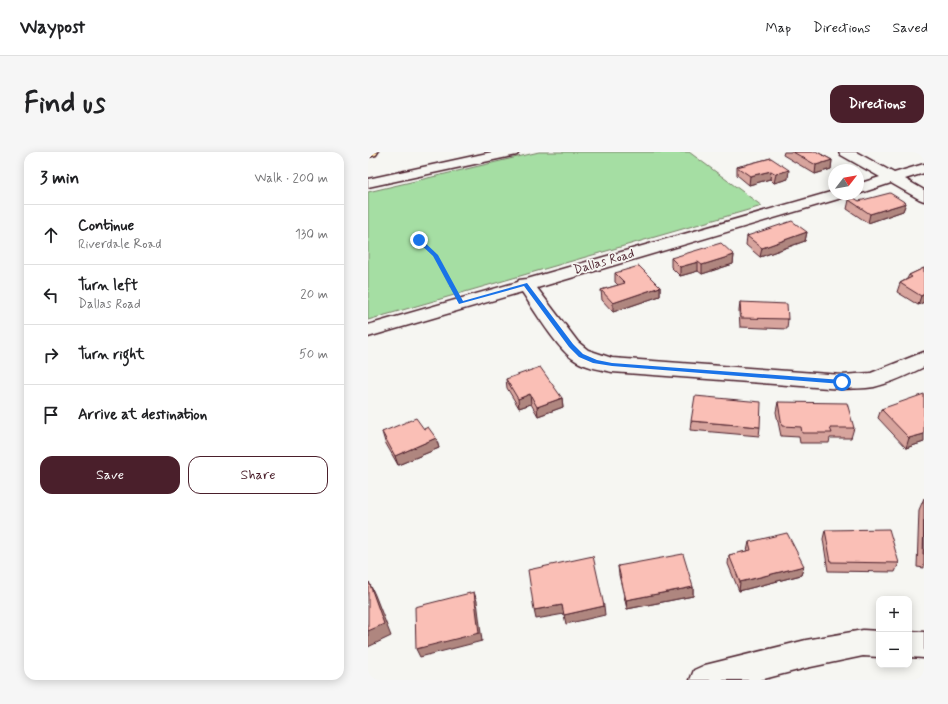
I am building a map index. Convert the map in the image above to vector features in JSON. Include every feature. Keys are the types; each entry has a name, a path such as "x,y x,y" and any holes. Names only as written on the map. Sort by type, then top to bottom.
{"street":[{"path":"368,183 512,152"},
{"path":"846,152 924,196"},
{"path":"864,187 924,168"},
{"name":"Dallas Road","path":"368,331 525,284 828,197"},
{"path":"525,284 571,346 581,356 595,361 612,364 842,382 872,380 896,372 924,359"},
{"path":"705,680 806,654 863,643 876,644"},
{"path":"912,644 924,645"}],"path":[{"path":"419,240 435,255 461,303"}],"green space":[{"path":"539,152 689,152 762,206 368,320 368,192"}],"building":[{"path":"793,152 817,152 832,160 816,165"},
{"path":"771,158 789,170 776,174 771,171 750,176 737,167"},
{"path":"890,193 906,203 870,214 849,200 864,200"},
{"path":"792,221 807,232 762,248 747,236"},
{"path":"721,243 734,255 702,265 698,262 680,267 671,258"},
{"path":"639,266 660,287 613,303 601,290 625,283 615,273"},
{"path":"924,268 924,294 921,296 900,283 912,277 909,275"},
{"path":"740,302 787,304 788,319 741,318"},
{"path":"540,367 562,398 537,407 530,394 518,399 506,379"},
{"path":"924,394 924,434 909,438 881,409"},
{"path":"695,396 761,402 760,427 691,421"},
{"path":"778,402 847,403 854,428 830,428 832,433 802,433 801,427 782,426"},
{"path":"416,418 424,429 428,427 436,438 395,456 382,432"},
{"path":"924,521 924,554 923,554"},
{"path":"889,529 899,563 831,562 825,530"},
{"path":"787,533 804,566 740,582 729,555 751,550 749,542"},
{"path":"683,554 693,587 626,600 618,566"},
{"path":"593,556 604,606 564,615 562,605 534,610 528,570"},
{"path":"369,582 384,624 368,631 368,583"},
{"path":"474,592 479,633 416,649 415,607"}],"route":[{"path":"419,240 435,255 461,303 525,284 571,346 581,356 595,361 612,364 842,382"}]}
